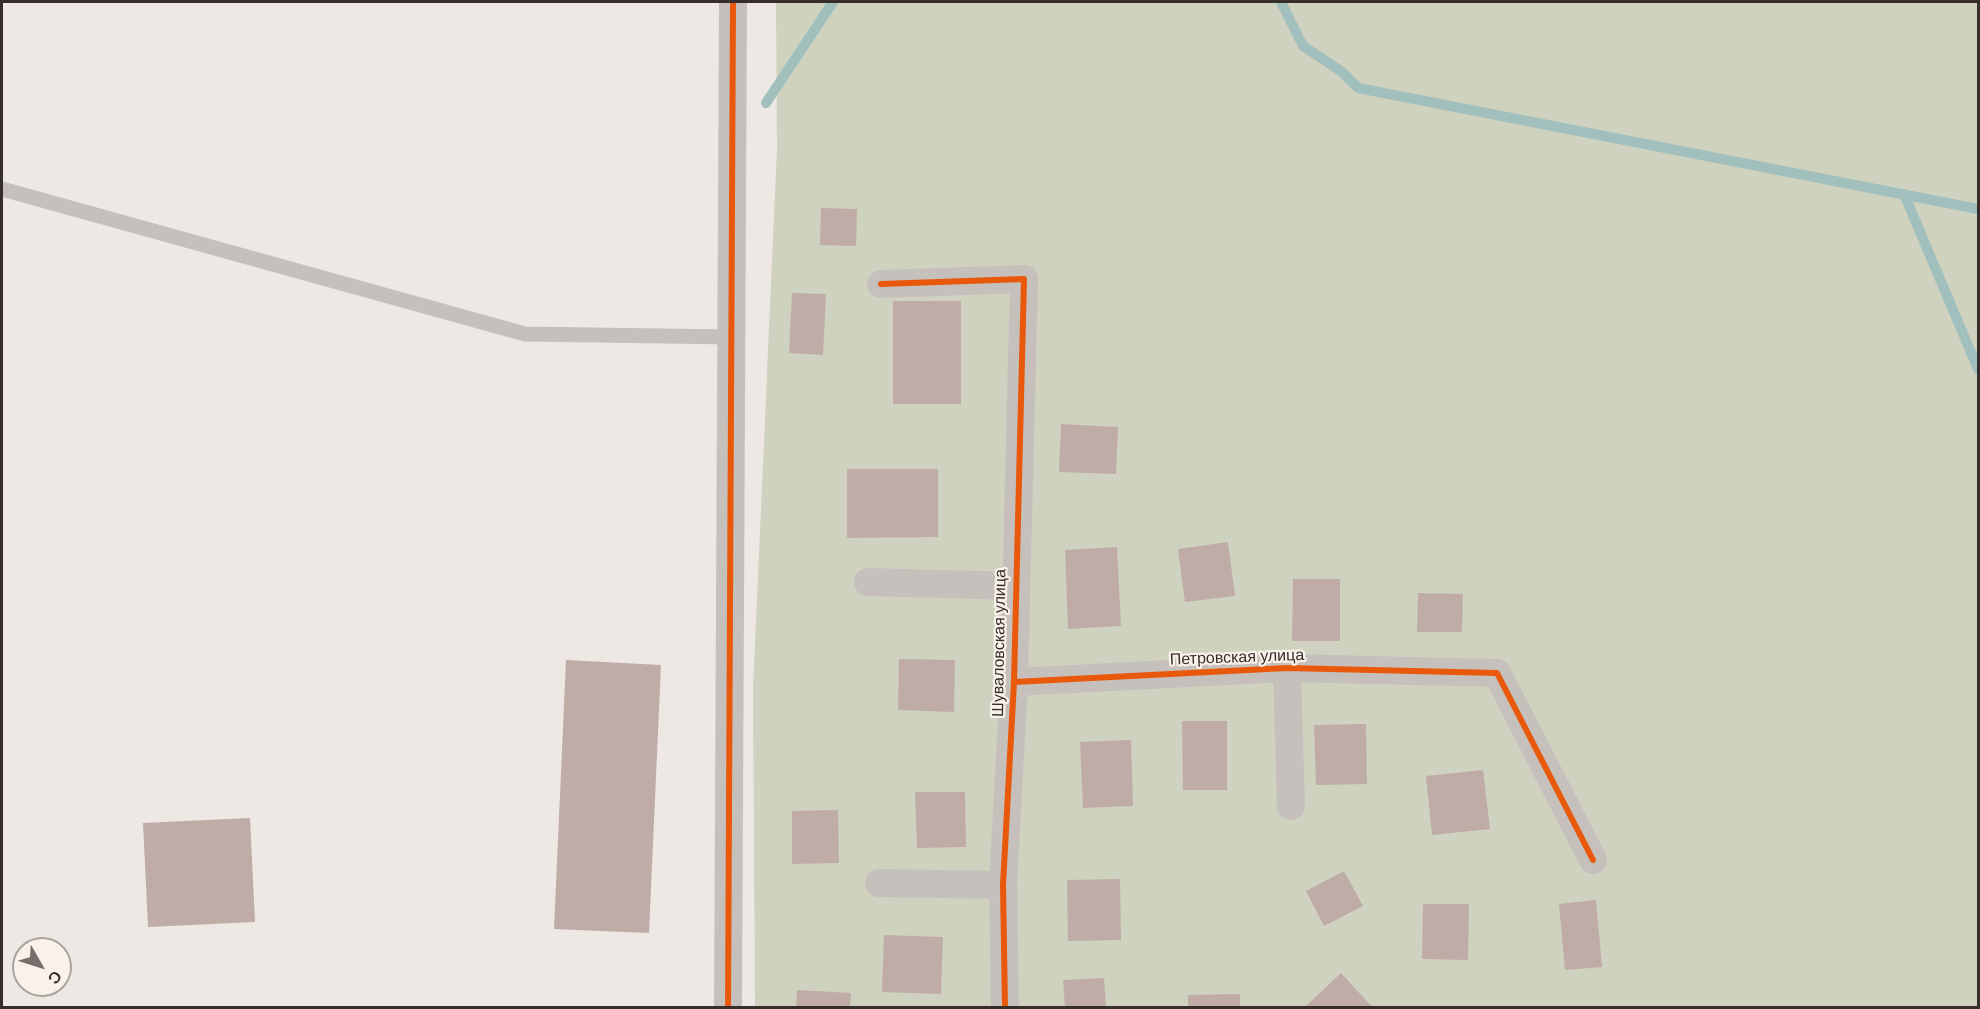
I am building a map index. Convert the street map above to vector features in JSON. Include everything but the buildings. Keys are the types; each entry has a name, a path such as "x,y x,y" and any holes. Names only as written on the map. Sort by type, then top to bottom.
{"street":[{"path":"728,1008 733,2"},
{"name":"Шуваловская улица","path":"881,284 1024,279 1014,682 1003,885 1005,1008"},
{"path":"868,582 1015,586"},
{"path":"1287,668 1291,806"},
{"name":"Петровская улица","path":"1014,682 1287,668 1497,673 1593,860"},
{"path":"879,883 1003,885"}],"lane":[{"path":"2,189 525,333 732,337"}],"green space":[{"path":"776,2 1978,2 1978,1007 755,1008 753,689 777,148"}],"waterway":[{"path":"766,103 833,2"},
{"path":"1281,2 1303,46 1341,71 1358,88 1978,209"},
{"path":"1904,194 1978,369"}],"cycle path":[{"path":"728,1008 733,2"},
{"path":"881,284 1024,279 1014,682 1003,885 1005,1008"},
{"path":"1014,682 1287,668 1497,673 1593,860"}]}
